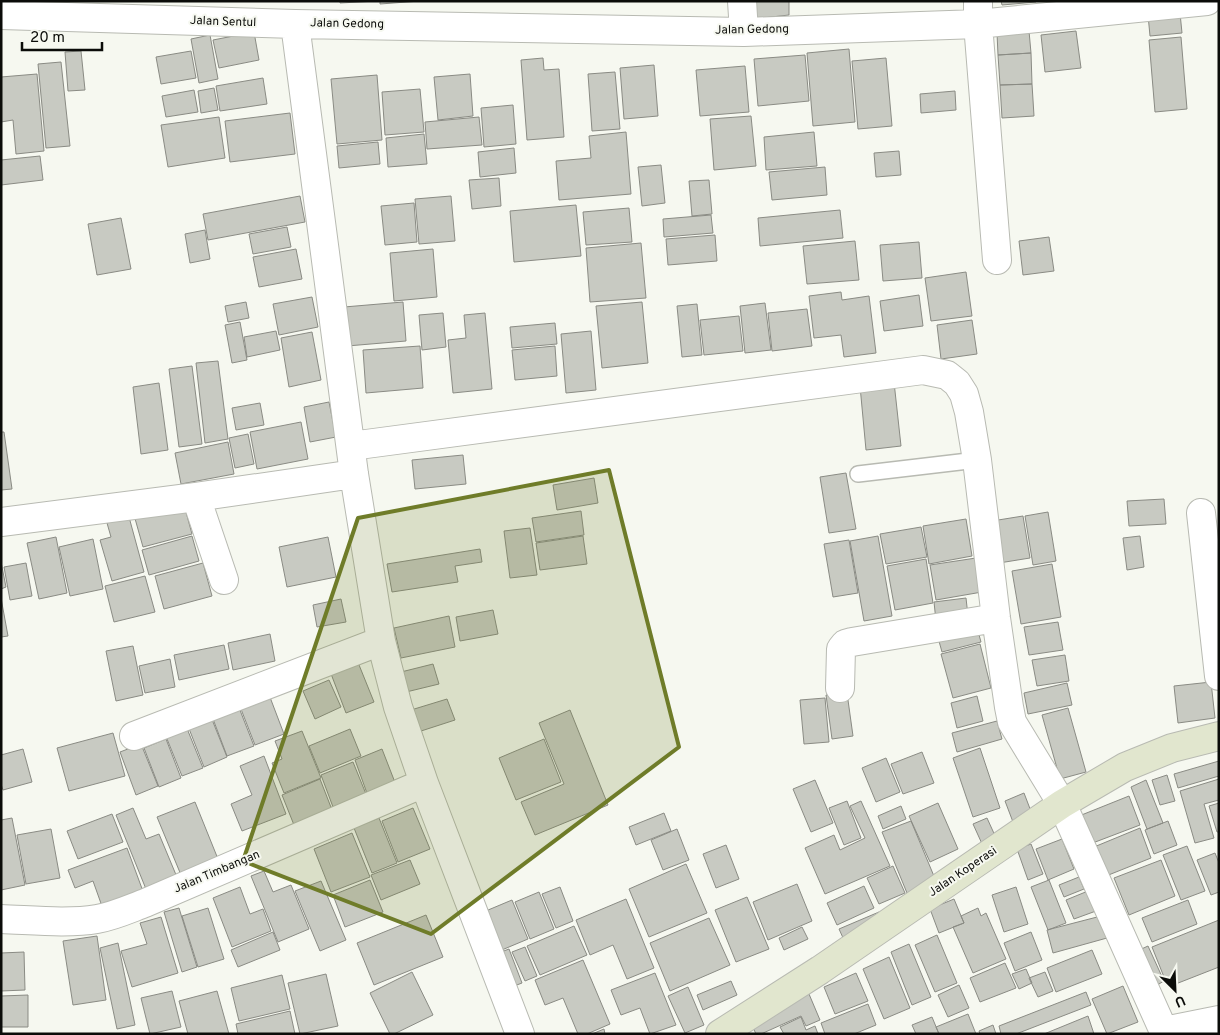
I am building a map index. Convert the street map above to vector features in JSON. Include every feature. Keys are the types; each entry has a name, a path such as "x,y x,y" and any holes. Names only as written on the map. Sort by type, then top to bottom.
{"street":[{"path":"742,1 744,32"},
{"name":"Jalan Gedong","path":"295,24 744,32 978,13 1207,1"},
{"path":"978,13 997,260"},
{"name":"Jalan Sentul","path":"1,16 295,24"},
{"path":"295,24 354,474 381,641 398,707 424,783 520,1034"},
{"path":"351,446 923,370 947,375 957,383 964,394 969,412 977,460 996,618 1012,722 1062,804 1165,1032 1219,1020"},
{"path":"1,522 196,497 354,474"},
{"path":"196,497 224,580"},
{"path":"1201,513 1219,676"},
{"path":"840,688 841,649 845,644 996,618"},
{"path":"134,736 381,641"},
{"name":"Jalan Koperasi","path":"720,1034 820,970 1062,804 1125,767 1172,748 1219,736"},
{"name":"Jalan Timbangan","path":"1,919 45,921 96,919 119,913 424,783"}],"lane":[{"path":"858,474 977,460"}],"highlighted area":[{"path":"609,470 679,747 431,934 243,861 358,518"}],"building":[{"path":"340,1 377,1 340,3"},
{"path":"380,1 420,1 380,4"},
{"path":"753,1 789,1 789,15 754,19"},
{"path":"1001,1 1036,1 1036,2 1002,5"},
{"path":"1180,13 1182,33 1150,36 1148,15"},
{"path":"1029,31 1031,53 998,55 997,33"},
{"path":"1076,31 1081,68 1045,72 1041,35"},
{"path":"254,32 259,60 219,68 213,40"},
{"path":"210,35 218,79 199,83 191,39"},
{"path":"1181,37 1187,109 1155,112 1149,40"},
{"path":"849,49 855,122 813,126 807,53"},
{"path":"81,51 85,90 68,91 65,52"},
{"path":"191,51 196,78 161,84 156,57"},
{"path":"1031,53 1032,84 1000,85 998,55"},
{"path":"805,55 809,101 758,106 754,59"},
{"path":"543,58 544,70 559,69 564,137 527,140 521,60"},
{"path":"886,58 892,126 858,129 852,61"},
{"path":"61,62 70,146 46,148 38,64"},
{"path":"654,65 658,116 624,119 620,68"},
{"path":"745,66 749,112 700,116 696,70"},
{"path":"615,72 620,129 592,131 588,74"},
{"path":"37,74 44,151 16,154 13,120 1,122 1,77"},
{"path":"470,74 473,116 438,120 434,77"},
{"path":"377,75 382,140 337,144 331,79"},
{"path":"263,78 267,104 220,111 216,86"},
{"path":"1032,84 1034,116 1002,118 1000,85"},
{"path":"214,88 218,110 201,113 198,91"},
{"path":"420,89 424,132 385,135 382,92"},
{"path":"194,90 198,112 166,117 162,96"},
{"path":"955,91 956,110 921,113 920,94"},
{"path":"513,105 516,144 484,147 481,108"},
{"path":"290,113 295,154 230,162 225,121"},
{"path":"751,116 756,166 714,170 710,119"},
{"path":"219,117 225,158 168,167 161,125"},
{"path":"479,117 482,145 427,149 425,122"},
{"path":"626,132 631,194 559,200 556,161 591,158 589,136"},
{"path":"814,132 817,166 766,170 764,137"},
{"path":"424,134 427,164 388,167 386,138"},
{"path":"378,142 380,164 339,168 337,146"},
{"path":"514,148 516,173 480,177 478,152"},
{"path":"899,151 901,175 876,177 874,153"},
{"path":"40,156 43,180 1,185 1,160"},
{"path":"661,165 665,203 642,206 638,167"},
{"path":"825,167 827,195 772,200 769,172"},
{"path":"499,178 501,206 472,209 469,180"},
{"path":"709,180 712,214 692,216 689,181"},
{"path":"300,196 305,222 208,240 203,214"},
{"path":"451,196 455,241 419,244 415,199"},
{"path":"414,203 417,242 385,245 381,206"},
{"path":"576,205 581,256 514,262 510,211"},
{"path":"629,208 632,242 586,245 583,212"},
{"path":"840,210 843,238 760,246 758,218"},
{"path":"711,215 713,233 664,237 663,219"},
{"path":"121,218 131,269 97,275 88,224"},
{"path":"287,227 291,247 253,254 249,234"},
{"path":"205,230 210,259 190,263 185,234"},
{"path":"715,235 717,261 668,265 666,239"},
{"path":"1049,237 1054,271 1023,275 1019,241"},
{"path":"855,241 859,280 807,284 803,246"},
{"path":"919,242 922,278 883,281 880,245"},
{"path":"641,243 646,298 590,302 586,248"},
{"path":"296,249 302,279 259,287 253,257"},
{"path":"433,249 437,297 394,301 390,253"},
{"path":"966,272 972,316 931,321 925,278"},
{"path":"841,292 842,300 869,296 876,353 844,357 841,335 814,338 809,296"},
{"path":"919,295 923,326 884,331 880,301"},
{"path":"312,297 318,327 279,335 273,304"},
{"path":"246,302 249,318 228,322 225,306"},
{"path":"403,302 406,341 347,346 344,307"},
{"path":"642,302 648,363 602,368 596,306"},
{"path":"765,303 771,350 745,353 740,306"},
{"path":"697,304 702,355 682,357 677,306"},
{"path":"807,309 812,346 772,351 768,313"},
{"path":"443,313 446,347 422,350 419,315"},
{"path":"485,313 492,389 453,393 448,340 466,338 464,315"},
{"path":"739,316 743,351 704,355 700,320"},
{"path":"972,320 977,354 941,359 937,325"},
{"path":"240,322 247,360 232,363 225,325"},
{"path":"555,323 557,344 512,348 510,327"},
{"path":"276,331 280,350 247,357 244,337"},
{"path":"591,331 596,390 566,393 561,334"},
{"path":"312,332 321,380 289,387 281,338"},
{"path":"420,346 423,388 366,393 363,350"},
{"path":"555,346 557,376 515,380 512,350"},
{"path":"218,361 228,439 205,443 196,363"},
{"path":"192,366 202,444 179,447 169,369"},
{"path":"894,382 901,446 866,450 860,386"},
{"path":"159,383 168,450 141,454 133,387"},
{"path":"329,402 336,437 310,442 304,407"},
{"path":"260,403 264,425 236,430 232,408"},
{"path":"301,422 308,459 257,469 250,432"},
{"path":"1,432 4,432 12,489 1,490"},
{"path":"248,434 254,464 235,468 229,438"},
{"path":"228,442 234,474 181,484 175,453"},
{"path":"463,455 466,484 415,489 412,460"},
{"path":"846,473 856,529 829,533 820,477"},
{"path":"594,478 598,503 557,510 553,485"},
{"path":"1164,499 1166,524 1129,526 1127,501"},
{"path":"183,501 192,534 143,547 134,515"},
{"path":"581,511 584,535 536,542 532,518"},
{"path":"1048,512 1056,561 1033,565 1025,516"},
{"path":"1023,516 1030,558 999,563 992,521"},
{"path":"129,517 144,572 112,581 100,540 111,537 107,523"},
{"path":"966,519 972,556 929,564 923,526"},
{"path":"921,527 927,557 886,564 880,534"},
{"path":"530,528 537,575 510,578 504,531"},
{"path":"192,536 199,561 149,575 142,550"},
{"path":"583,536 587,564 540,570 536,543"},
{"path":"878,536 892,616 864,621 850,541"},
{"path":"1140,536 1144,567 1127,570 1123,538"},
{"path":"56,537 67,593 39,599 27,543"},
{"path":"328,537 336,577 287,587 279,547"},
{"path":"93,539 103,589 70,596 59,547"},
{"path":"849,540 858,593 833,597 824,544"},
{"path":"480,549 482,562 455,566 458,582 392,592 387,564"},
{"path":"976,558 982,592 936,600 930,565"},
{"path":"926,559 933,603 895,610 887,566"},
{"path":"1,562 6,587 1,589"},
{"path":"26,563 32,596 10,600 4,567"},
{"path":"203,563 212,596 164,609 155,576"},
{"path":"1052,564 1061,617 1021,624 1012,571"},
{"path":"145,576 155,612 114,622 105,586"},
{"path":"1,598 8,636 1,637"},
{"path":"966,598 968,616 936,621 934,602"},
{"path":"341,599 346,622 317,627 313,605"},
{"path":"493,610 498,634 460,641 456,617"},
{"path":"449,616 455,647 401,658 394,628"},
{"path":"1058,622 1063,650 1029,655 1024,627"},
{"path":"976,624 981,642 942,652 937,634"},
{"path":"270,634 275,661 233,670 228,643"},
{"path":"980,644 991,688 953,698 941,654"},
{"path":"224,645 229,669 179,680 174,655"},
{"path":"133,646 143,695 116,701 106,651"},
{"path":"355,655 374,702 346,713 328,666"},
{"path":"1065,655 1069,681 1037,686 1032,660"},
{"path":"170,659 175,687 145,693 139,666"},
{"path":"433,664 439,684 402,693 397,673"},
{"path":"329,680 341,707 315,719 303,691"},
{"path":"1211,682 1215,718 1178,723 1174,686"},
{"path":"1067,683 1072,705 1028,714 1024,693"},
{"path":"268,692 284,734 255,745 239,704"},
{"path":"847,693 853,736 832,739 826,695"},
{"path":"977,696 983,721 957,728 951,703"},
{"path":"825,698 829,742 804,744 800,700"},
{"path":"447,699 455,720 418,732 411,710"},
{"path":"236,700 254,746 227,756 210,711"},
{"path":"1068,708 1086,772 1060,779 1042,715"},
{"path":"570,710 608,805 535,835 521,802 564,784 539,723"},
{"path":"209,712 227,757 204,767 186,721"},
{"path":"997,721 1002,739 957,752 952,733"},
{"path":"186,726 203,768 182,776 165,734"},
{"path":"350,729 361,756 320,773 309,746"},
{"path":"302,731 321,778 284,793 272,763 282,759 275,741"},
{"path":"113,733 125,776 69,791 57,748"},
{"path":"166,739 181,778 159,787 144,748"},
{"path":"544,739 561,782 516,800 499,758"},
{"path":"141,744 158,786 136,795 120,752"},
{"path":"980,748 1000,808 973,817 953,758"},
{"path":"23,749 32,782 3,790 1,784 1,755"},
{"path":"382,749 396,785 368,796 355,760"},
{"path":"922,752 934,783 903,794 891,764"},
{"path":"264,756 286,814 242,831 231,804 252,795 240,766"},
{"path":"886,758 900,792 876,802 862,768"},
{"path":"1219,761 1219,776 1178,788 1174,774"},
{"path":"353,762 366,794 333,807 321,775"},
{"path":"1167,775 1175,801 1160,805 1152,780"},
{"path":"320,779 334,815 296,830 282,795"},
{"path":"1219,779 1219,800 1204,804 1214,838 1195,843 1180,791"},
{"path":"815,780 833,823 811,832 793,789"},
{"path":"1146,780 1163,823 1147,829 1131,787"},
{"path":"1024,793 1032,814 1013,822 1005,801"},
{"path":"1129,796 1140,825 1090,844 1079,816"},
{"path":"847,801 861,838 844,845 829,808"},
{"path":"861,801 890,866 825,894 805,848 834,835 840,850 865,838 850,806"},
{"path":"195,802 218,859 181,875 157,817"},
{"path":"938,803 958,849 930,862 909,816"},
{"path":"1219,803 1219,832 1217,832 1209,806"},
{"path":"901,806 906,819 883,829 878,816"},
{"path":"133,808 146,839 159,834 179,882 148,894 116,815"},
{"path":"413,808 430,849 398,862 382,821"},
{"path":"664,813 671,831 636,845 629,827"},
{"path":"112,814 123,842 78,859 67,831"},
{"path":"12,818 25,885 1,890 1,820"},
{"path":"379,818 397,863 372,873 354,828"},
{"path":"987,818 997,840 983,846 973,824"},
{"path":"911,821 936,881 907,893 882,832"},
{"path":"1168,821 1177,845 1154,854 1145,830"},
{"path":"1140,828 1151,858 1106,876 1094,847"},
{"path":"51,829 60,878 26,884 17,835"},
{"path":"677,829 689,860 663,870 651,840"},
{"path":"352,833 370,877 331,892 314,849"},
{"path":"1062,839 1074,869 1048,880 1036,849"},
{"path":"1031,844 1043,874 1028,880 1017,849"},
{"path":"726,845 739,879 716,888 703,854"},
{"path":"1187,846 1205,891 1181,900 1163,855"},
{"path":"127,848 144,894 103,909 93,881 75,888 68,870"},
{"path":"1215,853 1219,863 1219,892 1211,895 1197,860"},
{"path":"410,860 420,884 381,900 371,875"},
{"path":"1161,860 1175,896 1129,915 1114,878"},
{"path":"686,864 707,913 649,937 629,889"},
{"path":"893,866 905,893 879,904 867,878"},
{"path":"264,871 273,892 291,885 309,929 278,942 251,876"},
{"path":"1079,877 1084,889 1064,897 1059,885"},
{"path":"370,880 383,912 345,927 333,895"},
{"path":"1049,880 1066,923 1048,930 1031,887"},
{"path":"321,881 346,940 320,951 295,891"},
{"path":"797,884 812,921 768,940 753,902"},
{"path":"864,886 874,908 837,925 827,903"},
{"path":"240,887 250,914 263,909 271,931 232,947 213,898"},
{"path":"560,887 573,921 556,928 542,894"},
{"path":"1016,887 1028,924 1004,932 992,895"},
{"path":"1088,891 1096,911 1074,919 1066,900"},
{"path":"539,892 554,929 530,939 515,902"},
{"path":"747,897 769,949 736,962 715,910"},
{"path":"626,899 654,968 627,979 613,945 590,955 576,920"},
{"path":"954,899 964,923 939,933 930,909"},
{"path":"512,900 528,939 497,952 481,913"},
{"path":"1188,900 1197,924 1152,942 1142,918"},
{"path":"179,908 197,967 182,972 164,912"},
{"path":"208,908 224,959 198,967 182,916"},
{"path":"978,908 981,916 986,913 1006,959 973,973 953,927 964,923 961,916"},
{"path":"879,912 884,923 844,940 839,929"},
{"path":"426,915 443,957 374,985 357,943"},
{"path":"1101,916 1107,938 1053,953 1047,930"},
{"path":"161,917 178,973 132,987 121,951 147,944 140,923"},
{"path":"709,918 730,965 670,991 650,943"},
{"path":"1219,920 1219,967 1168,987 1152,947"},
{"path":"574,926 587,955 540,975 527,946"},
{"path":"802,927 808,939 784,950 779,938"},
{"path":"273,932 280,950 238,967 231,950"},
{"path":"1031,932 1042,960 1015,971 1004,943"},
{"path":"937,935 957,983 935,992 915,945"},
{"path":"97,936 106,1000 73,1005 63,941"},
{"path":"118,943 135,1025 117,1029 100,948"},
{"path":"909,944 931,997 912,1005 891,952"},
{"path":"1148,946 1164,981 1152,988 1135,952"},
{"path":"525,947 537,976 525,981 512,952"},
{"path":"509,949 522,983 509,988 496,954"},
{"path":"1092,950 1102,974 1056,992 1047,968"},
{"path":"24,952 25,990 1,991 1,953"},
{"path":"889,957 910,1008 884,1019 863,969"},
{"path":"583,960 610,1024 587,1034 578,1034 563,998 545,1005 535,980"},
{"path":"1005,963 1016,988 980,1002 970,978"},
{"path":"1026,969 1032,983 1019,989 1012,974"},
{"path":"412,972 433,1015 394,1034 390,1034 370,993"},
{"path":"1045,972 1053,991 1038,997 1029,978"},
{"path":"655,973 676,1025 650,1034 640,1008 621,1015 611,990"},
{"path":"856,973 868,1001 835,1014 824,987"},
{"path":"326,974 338,1026 300,1034 288,983"},
{"path":"282,975 290,1009 239,1021 231,988"},
{"path":"731,981 737,995 703,1010 697,995"},
{"path":"959,985 969,1008 948,1017 938,995"},
{"path":"1123,986 1138,1022 1107,1034 1092,999"},
{"path":"688,987 704,1025 685,1033 668,996"},
{"path":"172,991 181,1027 150,1034 141,998"},
{"path":"217,991 229,1034 188,1034 179,1001"},
{"path":"1086,992 1091,1005 1016,1034 1001,1034 999,1026"},
{"path":"809,994 820,1020 806,1026 801,1016 761,1034 756,1034 750,1021"},
{"path":"28,995 28,1027 1,1027 1,996"},
{"path":"868,1004 876,1025 854,1034 825,1034 821,1023"},
{"path":"290,1011 295,1034 238,1034 236,1024"},
{"path":"968,1014 976,1034 939,1034 936,1027"},
{"path":"1088,1016 1094,1034 1044,1034"},
{"path":"801,1017 806,1030 815,1026 818,1034 784,1034 780,1027"},
{"path":"932,1017 939,1034 916,1034 912,1025"},
{"path":"993,1025 996,1034 980,1034 979,1031"},
{"path":"604,1029 605,1034 592,1034"}]}
